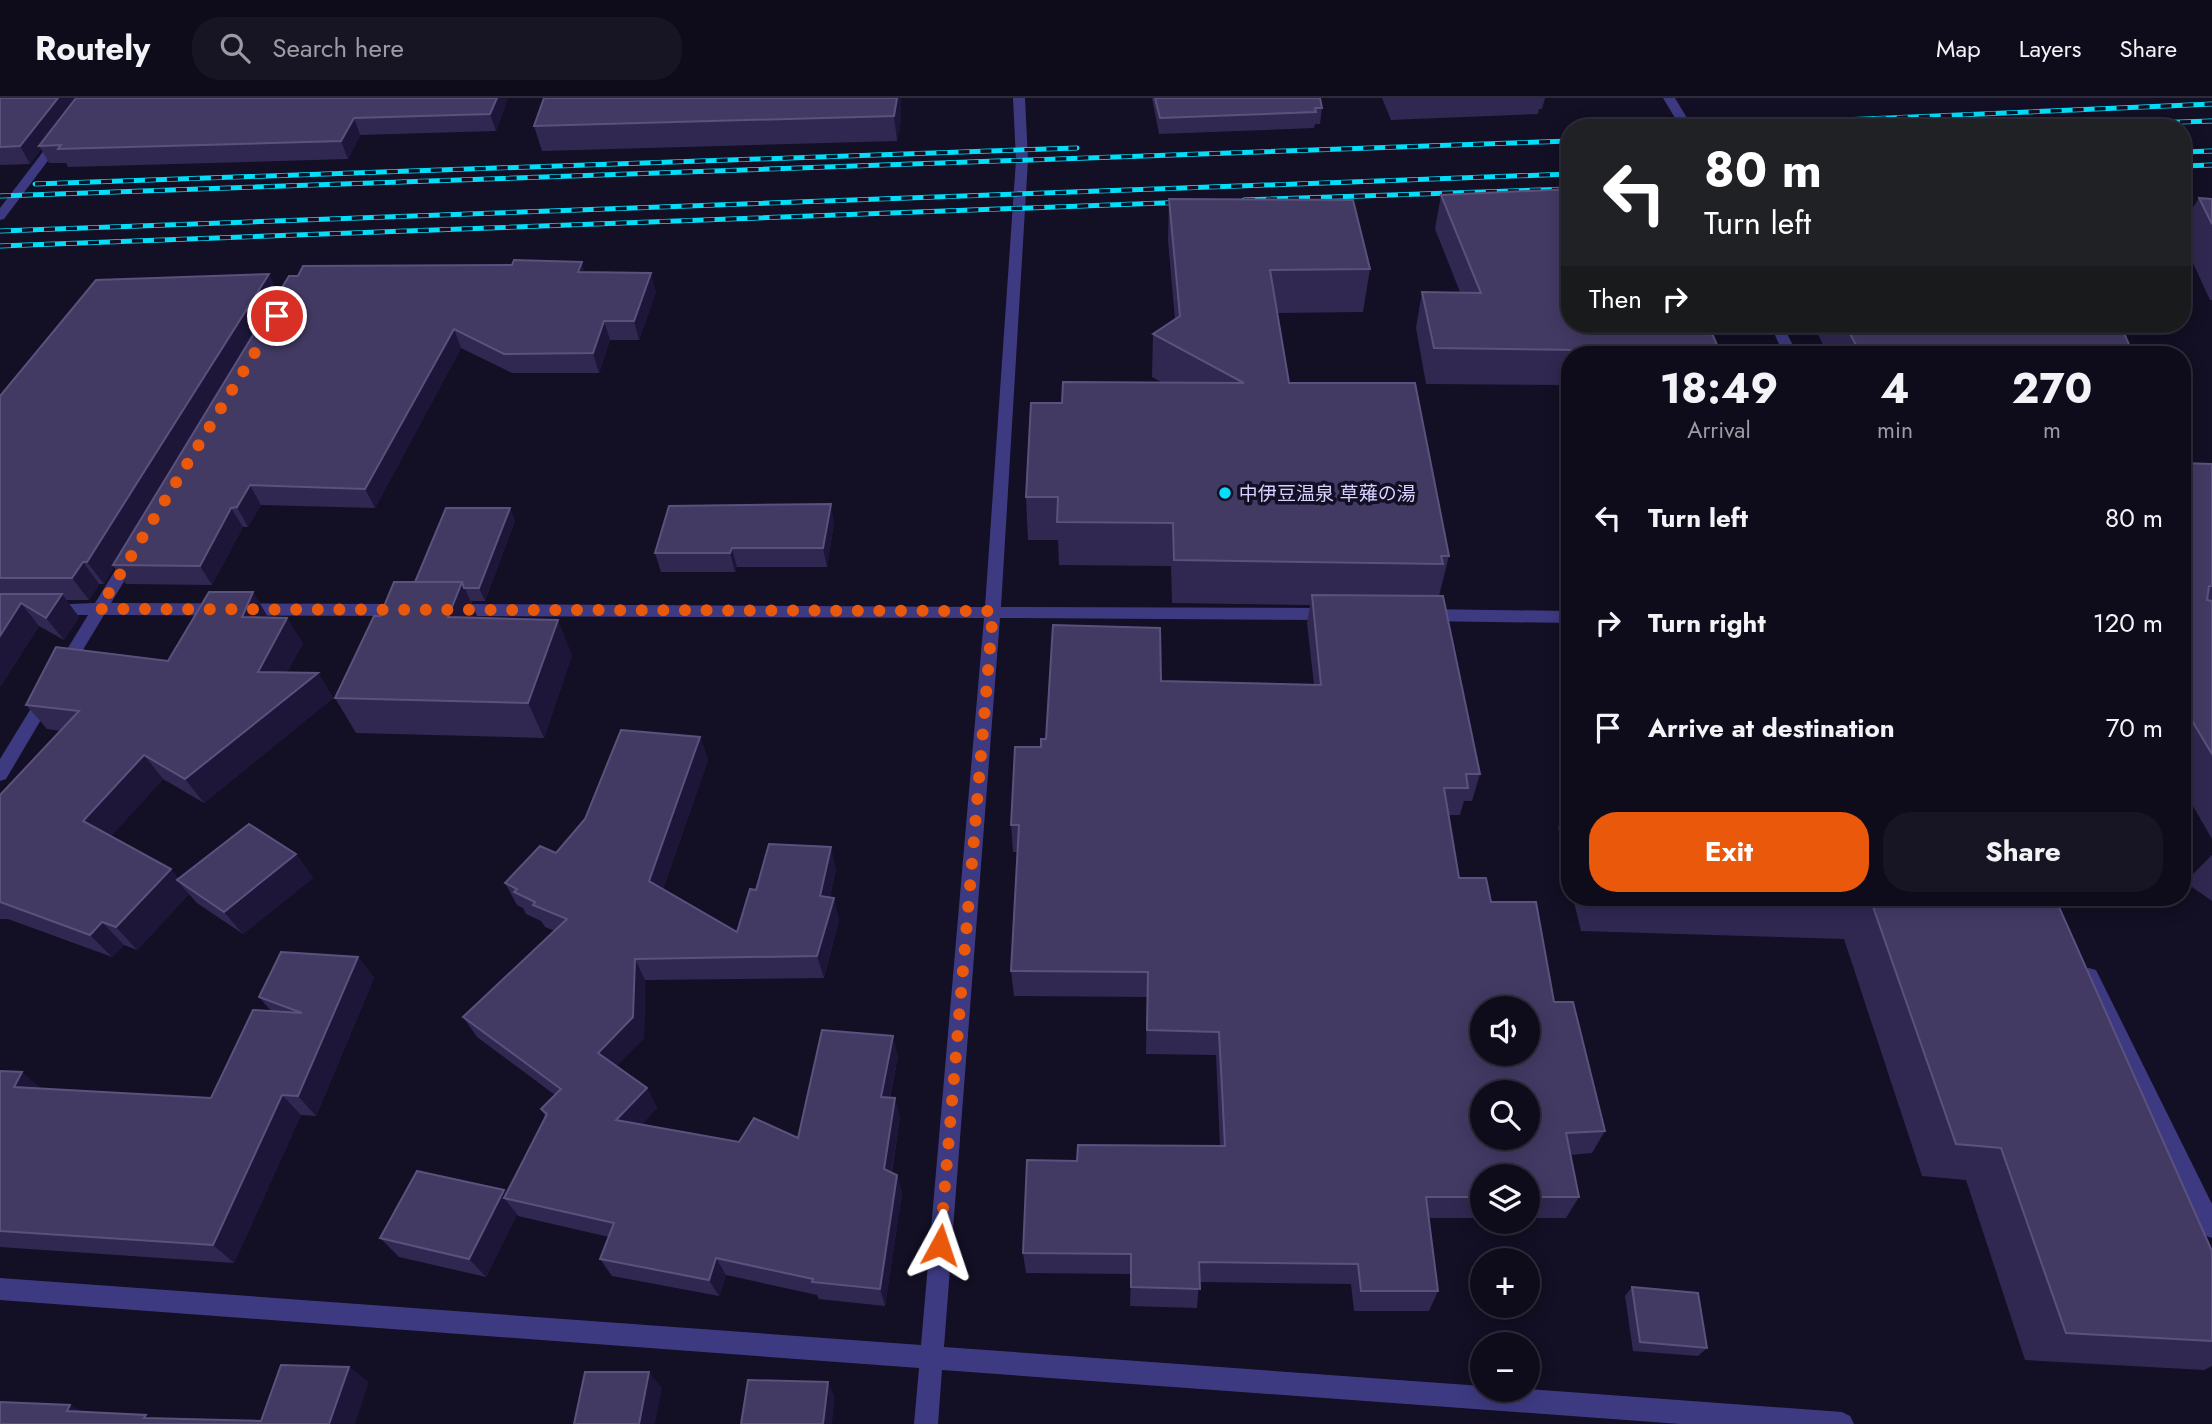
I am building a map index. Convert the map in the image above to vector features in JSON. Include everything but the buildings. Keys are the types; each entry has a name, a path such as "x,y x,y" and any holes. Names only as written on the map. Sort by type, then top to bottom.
{"street":[{"path":"926,1424 993,611 1022,160 1018,98"},
{"path":"1669,98 1682,119"},
{"path":"0,216 65,130"},
{"path":"0,774 141,539"},
{"path":"37,608 1350,615"},
{"path":"1405,615 1561,617"},
{"path":"2080,959 2212,1227"},
{"path":"0,1289 931,1355 1842,1424"}],"railway":[{"path":"1864,119 2212,104"},
{"path":"2191,122 2212,121"},
{"path":"0,196 1561,141"},
{"path":"35,184 1077,148"},
{"path":"2191,152 2212,151"},
{"path":"2191,166 2212,165"},
{"path":"0,231 1561,174"},
{"path":"1244,200 1561,189"},
{"path":"0,246 1189,202"}],"place":[{"name":"中伊豆温泉 草薙の湯","path":"1225,493"}],"route":[{"path":"277,316 99,609 993,611 940,1245"}]}
